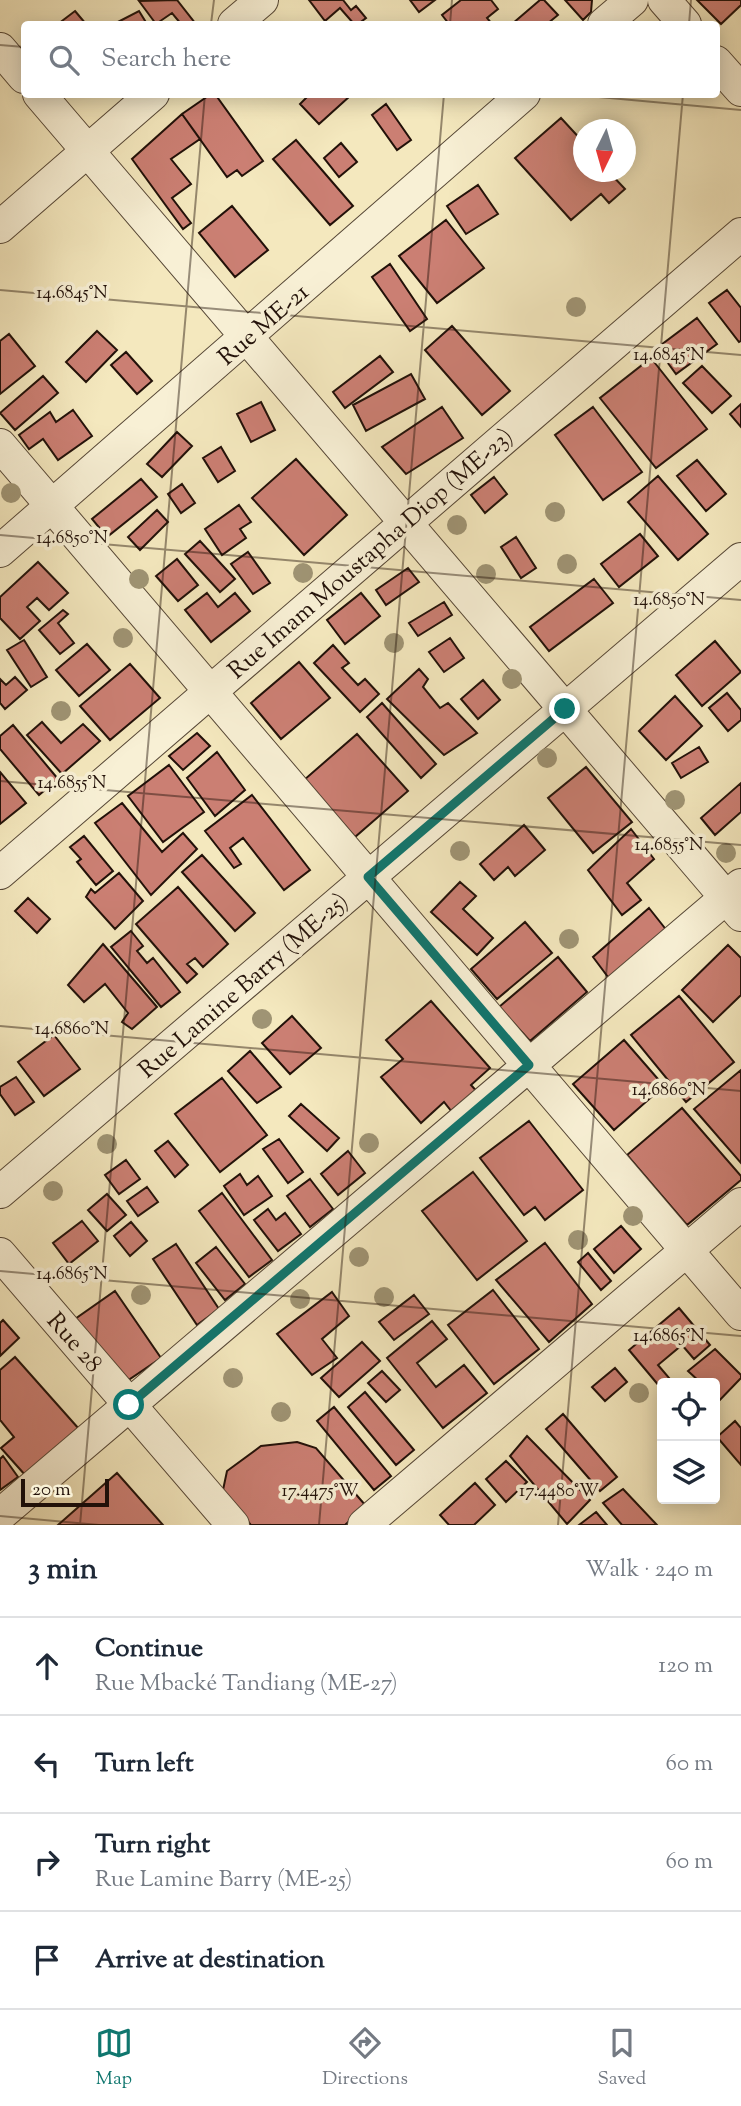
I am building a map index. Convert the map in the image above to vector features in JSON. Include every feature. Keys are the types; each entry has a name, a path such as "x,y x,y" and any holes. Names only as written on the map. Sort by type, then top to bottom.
{"street":[{"path":"238,21 262,0"},
{"path":"608,21 632,0"},
{"path":"664,0 682,21"},
{"path":"0,48 21,73"},
{"path":"720,66 741,90"},
{"path":"0,1515 529,1065 736,899 565,709 42,98"},
{"path":"0,227 148,98"},
{"name":"Rue ME-21","path":"0,551 519,98"},
{"name":"Rue Imam Moustapha Diop (ME-23)","path":"0,873 741,234"},
{"path":"0,445 741,1314"},
{"name":"Rue Lamine Barry (ME-25)","path":"0,1192 741,559"},
{"path":"364,1525 741,1204"},
{"name":"Rue 28","path":"0,1254 233,1525"}],"building":[{"path":"177,0 193,21 179,21 172,13 160,21 154,21 139,1"},
{"path":"309,0 343,0 351,10 356,6 366,18 362,21 351,21 340,8 325,21"},
{"path":"410,0 435,0 419,12"},
{"path":"461,0 491,0 498,9 487,18 490,21 447,21 442,15"},
{"path":"540,0 544,0 558,15 551,21 516,21"},
{"path":"565,0 592,0 591,12 583,20"},
{"path":"697,0 741,0 741,5 721,24"},
{"path":"75,11 83,21 62,21"},
{"path":"139,11 145,21 120,21"},
{"path":"205,98 218,98 263,161 242,176 237,170 227,177 182,114"},
{"path":"306,98 348,98 319,124 300,104"},
{"path":"386,104 411,140 397,150 372,115"},
{"path":"182,114 200,139 171,159 191,184 172,198 191,223 183,229 132,159"},
{"path":"561,118 573,131 573,182 618,182 625,189 609,203 601,194 571,220 515,158"},
{"path":"296,140 353,206 330,225 273,159"},
{"path":"341,143 357,162 339,177 324,158"},
{"path":"478,185 498,214 466,234 447,206"},
{"path":"232,206 268,250 235,277 199,233"},
{"path":"446,220 484,268 437,303 399,256"},
{"path":"390,264 427,319 410,331 372,277"},
{"path":"727,290 741,308 739,342 709,303"},
{"path":"697,318 717,344 676,374 657,348"},
{"path":"452,326 510,391 482,415 425,350"},
{"path":"97,331 117,350 86,382 66,362"},
{"path":"9,334 35,366 0,394 0,341"},
{"path":"126,352 152,381 137,394 111,365"},
{"path":"380,356 393,372 345,408 333,392"},
{"path":"651,358 707,429 656,468 600,398"},
{"path":"702,366 731,396 712,413 683,383"},
{"path":"411,374 425,399 366,431 353,405"},
{"path":"43,376 58,393 15,430 0,413"},
{"path":"261,402 275,430 251,442 237,414"},
{"path":"741,404 741,427 730,414"},
{"path":"442,407 463,438 406,474 382,447"},
{"path":"593,407 642,472 603,500 555,435"},
{"path":"73,410 92,436 58,460 43,439 29,449 19,435 50,412 56,422"},
{"path":"177,432 192,446 162,477 147,464"},
{"path":"221,447 235,471 218,482 203,458"},
{"path":"296,459 347,515 304,555 252,498"},
{"path":"697,460 726,494 706,511 677,476"},
{"path":"658,476 708,534 678,560 628,502"},
{"path":"494,477 507,494 485,513 471,495"},
{"path":"141,479 157,497 107,537 92,519"},
{"path":"182,484 195,503 181,513 168,494"},
{"path":"239,505 251,522 240,529 246,538 222,555 205,529"},
{"path":"157,510 168,522 140,550 128,537"},
{"path":"640,534 658,556 619,587 601,564"},
{"path":"516,537 536,568 521,578 501,547"},
{"path":"200,541 235,579 220,592 185,554"},
{"path":"248,552 270,583 253,594 231,564"},
{"path":"177,559 198,585 178,601 156,576"},
{"path":"38,562 68,593 49,610 37,598 27,607 40,621 20,639 0,618 0,597"},
{"path":"408,568 419,582 386,605 376,590"},
{"path":"594,579 613,603 549,651 530,627"},
{"path":"207,593 218,607 235,593 250,611 211,642 185,610"},
{"path":"361,593 380,616 345,644 327,620"},
{"path":"444,602 452,615 418,636 409,623"},
{"path":"63,610 68,614 58,623 74,643 60,654 39,630"},
{"path":"450,638 464,658 444,672 429,652"},
{"path":"24,640 47,677 31,687 7,650"},
{"path":"715,641 741,672 702,706 676,675"},
{"path":"87,644 110,670 79,696 56,670"},
{"path":"333,645 349,663 342,668 358,685 365,679 379,694 360,712 314,663"},
{"path":"299,662 330,698 281,739 251,703"},
{"path":"130,664 160,698 110,740 80,706"},
{"path":"419,669 428,679 423,687 440,708 448,703 477,733 444,755 387,699"},
{"path":"15,677 27,690 5,709 0,703 0,679 6,685"},
{"path":"483,680 500,700 478,719 461,699"},
{"path":"727,693 741,710 741,720 728,731 709,708"},
{"path":"675,696 702,726 666,760 639,731"},
{"path":"382,703 436,764 421,778 367,717"},
{"path":"42,722 61,743 83,724 100,741 62,774 27,735"},
{"path":"13,725 58,779 39,795 0,749 0,736"},
{"path":"197,733 210,746 183,770 169,756"},
{"path":"357,734 408,791 355,837 304,780"},
{"path":"699,747 708,762 681,778 672,763"},
{"path":"217,752 245,790 215,816 187,778"},
{"path":"169,765 204,812 163,842 128,796"},
{"path":"586,767 632,822 593,853 548,798"},
{"path":"0,772 26,803 0,824"},
{"path":"741,783 741,812 715,835 701,818"},
{"path":"252,795 310,870 284,890 243,838 230,848 241,864 234,868 205,831"},
{"path":"122,803 162,852 183,833 197,849 151,895 95,823"},
{"path":"524,825 545,850 515,876 508,867 494,880 480,864"},
{"path":"631,829 654,859 627,883 641,900 622,915 588,870"},
{"path":"84,836 113,871 96,885 77,862 81,859 70,847"},
{"path":"202,855 255,913 235,931 182,872"},
{"path":"119,873 143,901 115,929 86,897 91,889 95,893"},
{"path":"460,882 476,896 463,909 493,938 477,955 431,912"},
{"path":"178,887 228,944 203,967 195,958 187,964 197,974 187,983 136,924"},
{"path":"28,898 50,919 37,933 15,911"},
{"path":"649,908 668,932 611,981 593,957"},
{"path":"525,922 552,953 497,999 471,969"},
{"path":"131,931 143,946 137,951 147,963 153,958 180,992 161,1007 111,947"},
{"path":"103,944 157,1007 132,1029 122,1022 128,1013 105,984 84,1002 68,985"},
{"path":"728,945 741,958 741,995 713,1022 682,990"},
{"path":"558,957 587,992 530,1041 499,1007"},
{"path":"679,996 734,1062 686,1102 631,1035"},
{"path":"431,1001 490,1068 471,1085 480,1095 456,1117 444,1102 421,1123 381,1077 403,1059 386,1040"},
{"path":"292,1016 321,1048 290,1074 262,1043"},
{"path":"54,1035 80,1069 44,1096 18,1062"},
{"path":"624,1040 664,1086 614,1130 573,1084"},
{"path":"250,1051 281,1087 257,1103 228,1071"},
{"path":"741,1070 741,1163 694,1109"},
{"path":"16,1077 34,1102 15,1115 0,1094 0,1087"},
{"path":"222,1078 267,1135 220,1172 175,1114"},
{"path":"301,1104 339,1138 327,1151 289,1116"},
{"path":"682,1108 741,1176 741,1180 687,1225 627,1155"},
{"path":"529,1121 583,1190 545,1220 535,1207 524,1215 480,1158"},
{"path":"279,1139 303,1172 288,1183 263,1149"},
{"path":"168,1141 188,1165 175,1177 155,1151"},
{"path":"348,1151 365,1173 338,1195 321,1174"},
{"path":"126,1160 140,1179 119,1194 105,1175"},
{"path":"473,1172 527,1241 477,1280 422,1211"},
{"path":"240,1174 247,1185 258,1176 272,1196 244,1215 224,1186"},
{"path":"310,1179 333,1209 310,1227 287,1196"},
{"path":"147,1187 158,1202 138,1216 127,1201"},
{"path":"222,1193 272,1260 249,1277 199,1211"},
{"path":"107,1194 126,1215 107,1231 88,1210"},
{"path":"268,1209 276,1220 285,1213 301,1234 278,1251 254,1220"},
{"path":"82,1221 98,1241 69,1264 53,1243"},
{"path":"131,1222 147,1241 130,1256 114,1236"},
{"path":"621,1226 641,1249 614,1273 594,1249"},
{"path":"545,1243 592,1304 549,1342 496,1280"},
{"path":"176,1244 219,1309 197,1325 153,1259"},
{"path":"216,1247 245,1284 225,1300 196,1263"},
{"path":"588,1253 611,1281 601,1290 578,1262"},
{"path":"493,1290 539,1349 494,1384 448,1325"},
{"path":"115,1291 161,1358 121,1385 75,1319"},
{"path":"332,1292 349,1316 322,1339 337,1358 312,1375 277,1334"},
{"path":"414,1295 429,1314 394,1340 379,1322"},
{"path":"679,1308 710,1345 694,1359 682,1345 658,1365 669,1378 657,1378 657,1383 629,1350"},
{"path":"3,1320 19,1338 0,1356 0,1323"},
{"path":"432,1321 447,1339 417,1363 436,1387 464,1365 487,1393 443,1428 387,1358"},
{"path":"362,1342 380,1361 339,1397 321,1378"},
{"path":"715,1349 741,1378 720,1400 720,1378 696,1378 688,1371"},
{"path":"15,1357 79,1429 26,1476 1,1448 14,1437 0,1420 0,1370"},
{"path":"615,1368 627,1382 605,1401 592,1387"},
{"path":"382,1371 400,1390 386,1402 368,1383"},
{"path":"365,1392 414,1450 396,1465 348,1407"},
{"path":"334,1407 391,1476 374,1490 317,1421"},
{"path":"563,1414 617,1477 600,1491 546,1429"},
{"path":"735,1421 741,1428 741,1465 720,1440 720,1434"},
{"path":"527,1436 590,1500 567,1524 510,1456"},
{"path":"297,1442 316,1448 366,1506 345,1525 251,1525 223,1490 227,1471 261,1446"},
{"path":"3,1456 18,1477 0,1490 0,1459"},
{"path":"506,1461 527,1482 506,1502 486,1479"},
{"path":"117,1473 163,1525 58,1525"},
{"path":"475,1483 495,1505 474,1525 449,1525 440,1515"},
{"path":"623,1489 657,1525 622,1525 603,1503"},
{"path":"596,1512 607,1525 579,1525"}],"route":[{"path":"129,1405 529,1065 368,877 565,709"}]}
